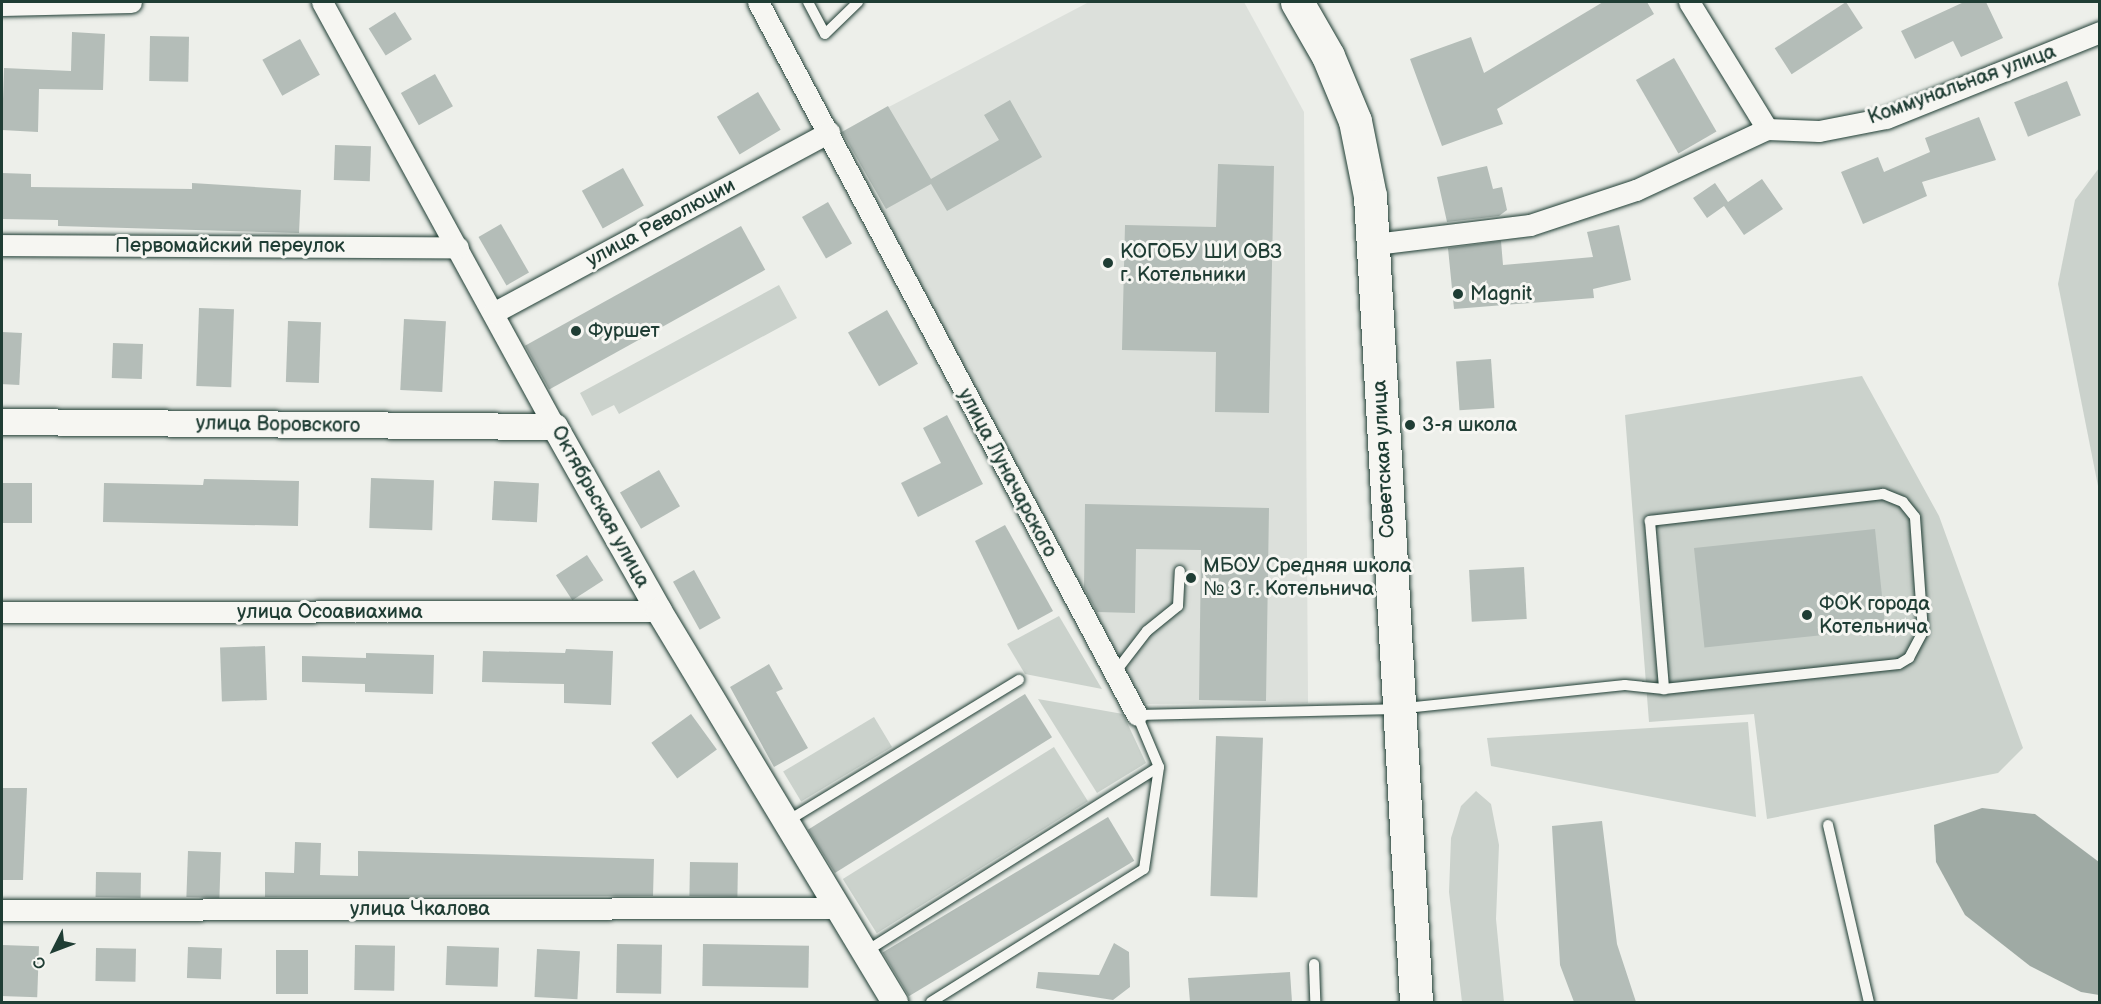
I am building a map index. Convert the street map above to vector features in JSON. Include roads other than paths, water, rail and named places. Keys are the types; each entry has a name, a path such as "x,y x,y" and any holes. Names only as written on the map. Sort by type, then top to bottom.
{"main road":[{"name":"Советская улица","path":"1297,2 1328,56 1356,121 1375,244 1396,709 1416,1002"}],"street":[{"path":"2,4 131,2"},
{"name":"Октябрьская улица","path":"322,2 555,428 659,611 895,1002"},
{"name":"улица Луначарского","path":"758,2 1137,715"},
{"path":"1689,2 1767,129"},
{"name":"Коммунальная улица","path":"1375,244 1530,225 1636,190 1767,129 1819,131 1886,118 2100,32"},
{"name":"улица Революции","path":"493,313 829,132"},
{"name":"Первомайский переулок","path":"2,246 458,247"},
{"name":"улица Воровского","path":"2,423 555,428"},
{"name":"улица Осоавиахима","path":"2,612 659,611"},
{"name":"улица Чкалова","path":"2,910 839,908"}],"lane":[{"path":"808,2 825,34 858,2"},
{"path":"931,1002 1144,869 1159,767 1137,715 1396,709 1625,685 1664,689 1883,669 1909,658 1923,632 1915,517 1903,502 1883,494 1650,521 1664,689"},
{"path":"1118,681 1120,666 1147,631 1178,606 1180,571"},
{"path":"786,822 1019,680"},
{"path":"865,952 1159,767"},
{"path":"1828,825 1869,1002"},
{"path":"1314,964 1316,1002"}],"place":[{"name":"КОГОБУ ШИ ОВЗ г. Котельники","path":"1108,263"},
{"name":"Magnit","path":"1458,294"},
{"name":"Фуршет","path":"576,331"},
{"name":"3-я школа","path":"1410,425"},
{"name":"МБОУ Средняя школа № 3 г. Котельнича","path":"1191,578"},
{"name":"ФОК города Котельнича","path":"1807,615"}]}
